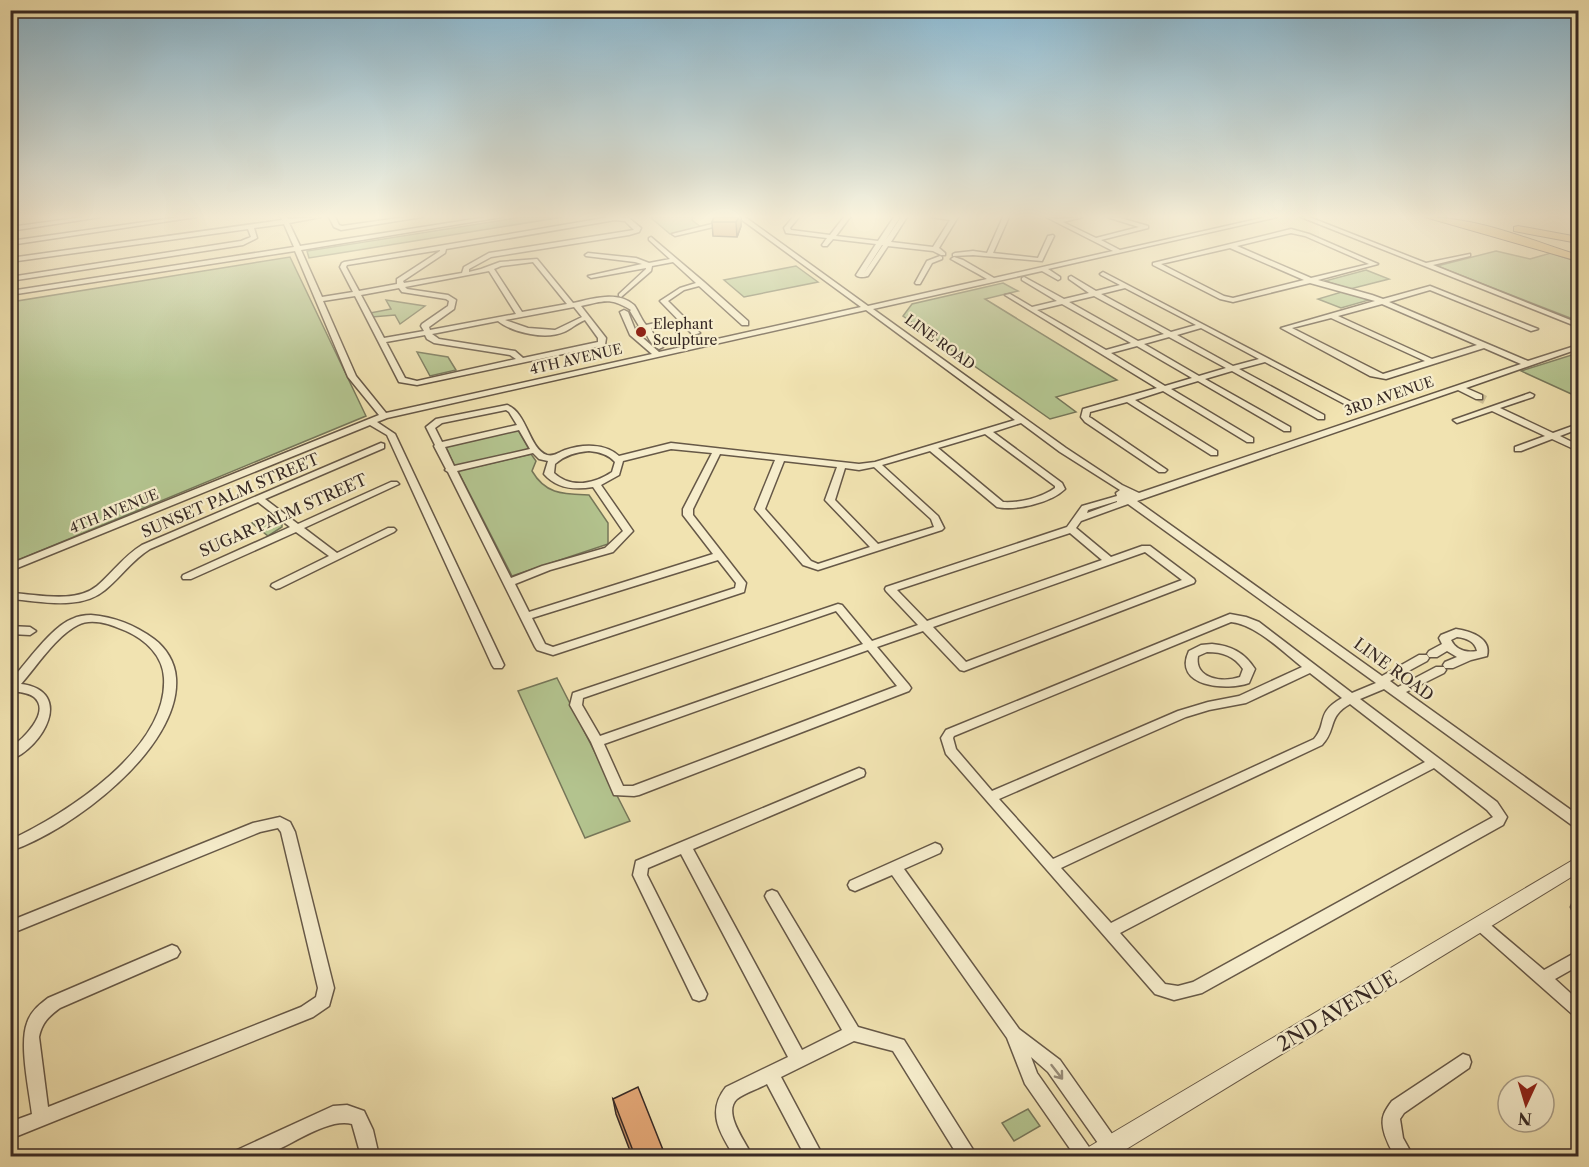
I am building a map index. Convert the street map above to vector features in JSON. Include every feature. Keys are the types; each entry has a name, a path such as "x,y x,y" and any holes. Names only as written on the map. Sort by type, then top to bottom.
{"street":[{"path":"10,279 59,271"},
{"path":"10,293 150,271"},
{"path":"307,271 352,377 384,416"},
{"path":"345,271 402,380 417,383 602,343 602,338 545,271"},
{"path":"410,271 399,280 404,291 448,297 453,300 451,307 425,326 432,339 512,353 523,361"},
{"path":"319,300 478,271"},
{"path":"493,271 520,315"},
{"path":"591,276 615,271"},
{"path":"621,295 648,271"},
{"path":"688,271 745,323"},
{"name":"LINE ROAD","path":"816,271 1578,822"},
{"path":"918,283 924,271"},
{"path":"970,271 984,282"},
{"path":"979,271 993,280"},
{"name":"4TH AVENUE","path":"10,568 384,416 1031,271"},
{"path":"1053,271 1321,417"},
{"path":"1170,271 1222,298 1233,300 1345,271"},
{"path":"1290,271 1312,281 1355,291 1380,300 1528,364"},
{"path":"1440,271 1578,325"},
{"path":"1103,274 1355,406"},
{"path":"1024,279 1287,429"},
{"path":"673,323 664,303 665,300 682,289 702,283"},
{"path":"1030,309 1126,286"},
{"path":"1484,345 1383,377 1285,328 1430,288 1534,329"},
{"path":"1008,296 1250,440"},
{"path":"382,341 608,299 621,300 634,309 661,353"},
{"path":"608,299 616,302 623,311 633,333 661,353"},
{"path":"1331,315 1433,362"},
{"path":"500,319 503,324 511,327 554,332 573,321 586,318"},
{"path":"633,333 673,323 696,333"},
{"path":"1104,353 1202,326"},
{"name":"3RD AVENUE","path":"1071,529 1078,519 1129,497 1578,347"},
{"path":"1162,470 1085,417 1086,411 1266,359"},
{"path":"1456,388 1578,448"},
{"path":"1457,420 1530,394"},
{"path":"1128,399 1214,453"},
{"path":"554,459 542,457 512,410 507,407 434,423 430,428 525,617 546,650 560,649 741,590 741,583 690,520 687,512 717,452"},
{"path":"618,459 662,447 859,467 988,432 1023,420"},
{"path":"369,421 391,434 498,665"},
{"path":"1518,449 1578,426"},
{"path":"438,446 521,427"},
{"path":"932,448 1000,505 1015,506 1053,494 1060,489 1059,485 988,432"},
{"name":"SUNSET PALM STREET","path":"101,586 133,553 381,446"},
{"path":"589,448 607,451 618,459 620,466 616,473 596,484 573,486 556,480 548,470 554,459 569,451 589,448"},
{"path":"450,470 536,450"},
{"path":"780,459 760,509 813,567 823,566 936,530 940,525 876,464"},
{"path":"842,465 830,500 877,549"},
{"name":"SUGAR PALM STREET","path":"187,577 394,484"},
{"path":"508,583 546,568 609,550 628,531 596,484"},
{"path":"259,499 336,557"},
{"path":"597,742 924,625 1110,561 1146,548 1190,581 964,667 924,625 890,589 1071,529 1110,561"},
{"path":"276,586 391,530"},
{"path":"525,617 719,556"},
{"path":"10,596 77,598 94,592 101,586"},
{"path":"10,601 75,604 92,598 101,586"},
{"path":"838,607 870,645 904,688 634,791 619,791 597,742 576,705 577,696 580,694 838,607"},
{"path":"1230,618 1242,619 1255,626 1310,668 1499,812 1500,817 1498,821 1197,988 1176,994 1160,989 950,751 947,738 950,733 1230,618"},
{"path":"10,846 45,828 86,802 125,769 160,724 172,685 172,673 161,649 151,639 111,621 87,619 70,624 12,687"},
{"path":"10,630 30,632"},
{"path":"1397,692 1469,656 1480,655 1484,650 1482,645 1472,637 1451,634 1445,638 1448,646 1469,656"},
{"path":"1185,637 1198,650"},
{"path":"1052,866 1318,742 1324,736 1331,711 1340,704 1448,646"},
{"path":"1205,648 1223,649 1240,657 1249,669 1243,681 1221,685 1202,677 1191,665 1193,654 1205,648"},
{"path":"990,797 1189,712 1242,700 1310,668"},
{"path":"1243,681 1256,693"},
{"path":"10,755 33,736 44,722 46,709 42,698 31,691 12,687"},
{"path":"1109,930 1433,763"},
{"path":"699,994 640,870 645,862 859,773"},
{"path":"10,928 258,826 280,822 288,832 326,988 323,1001 307,1012 10,1131"},
{"path":"684,846 799,1060"},
{"path":"855,885 935,849"},
{"name":"2ND AVENUE","path":"1103,1152 1578,864"},
{"path":"894,867 1013,1033 1031,1078 1085,1156"},
{"path":"772,896 853,1033"},
{"path":"1480,925 1578,1010"},
{"path":"41,1118 32,1037 34,1024 41,1012 68,995 172,952"},
{"path":"1542,979 1578,958"},
{"path":"743,1156 723,1115 724,1099 853,1033 898,1045 968,1156"},
{"path":"1013,1033 1054,1066 1103,1152"},
{"path":"1404,1156 1395,1140 1391,1117 1398,1107 1463,1062"},
{"path":"771,1074 814,1156"},
{"path":"243,1156 340,1114 358,1117 364,1130 370,1156"}],"green space":[{"path":"200,271 297,271 366,416 11,563 11,302"},
{"path":"768,271 804,271 818,282 744,297 724,280"},
{"path":"1361,271 1370,271 1389,279 1350,289 1325,281"},
{"path":"1451,271 1578,271 1578,321"},
{"path":"1003,283 1018,291 985,299 1117,380 1056,397 1076,412 1050,419 903,316 912,304"},
{"path":"1345,291 1369,300 1341,308 1318,299"},
{"path":"386,300 425,306 400,324 395,315 372,317 370,313 391,309"},
{"path":"417,352 448,357 456,370 430,376"},
{"path":"1578,353 1578,397 1521,371"},
{"path":"518,430 529,449 455,467 446,447"},
{"path":"531,454 536,461 532,471 543,485 556,492 589,495 608,523 608,544 512,576 458,471"},
{"path":"270,515 282,524 282,527 268,536 252,523"},
{"path":"557,678 630,821 585,838 518,691"},
{"path":"1028,1109 1040,1126 1014,1141 1002,1123"}],"building":[{"path":"638,1087 665,1155 663,1156 635,1156 613,1099"}],"tunnel":[{"path":"662,323 670,321"},
{"path":"1479,397 1485,400"}],"place":[{"name":"Elephant Sculpture","path":"641,332"}]}
